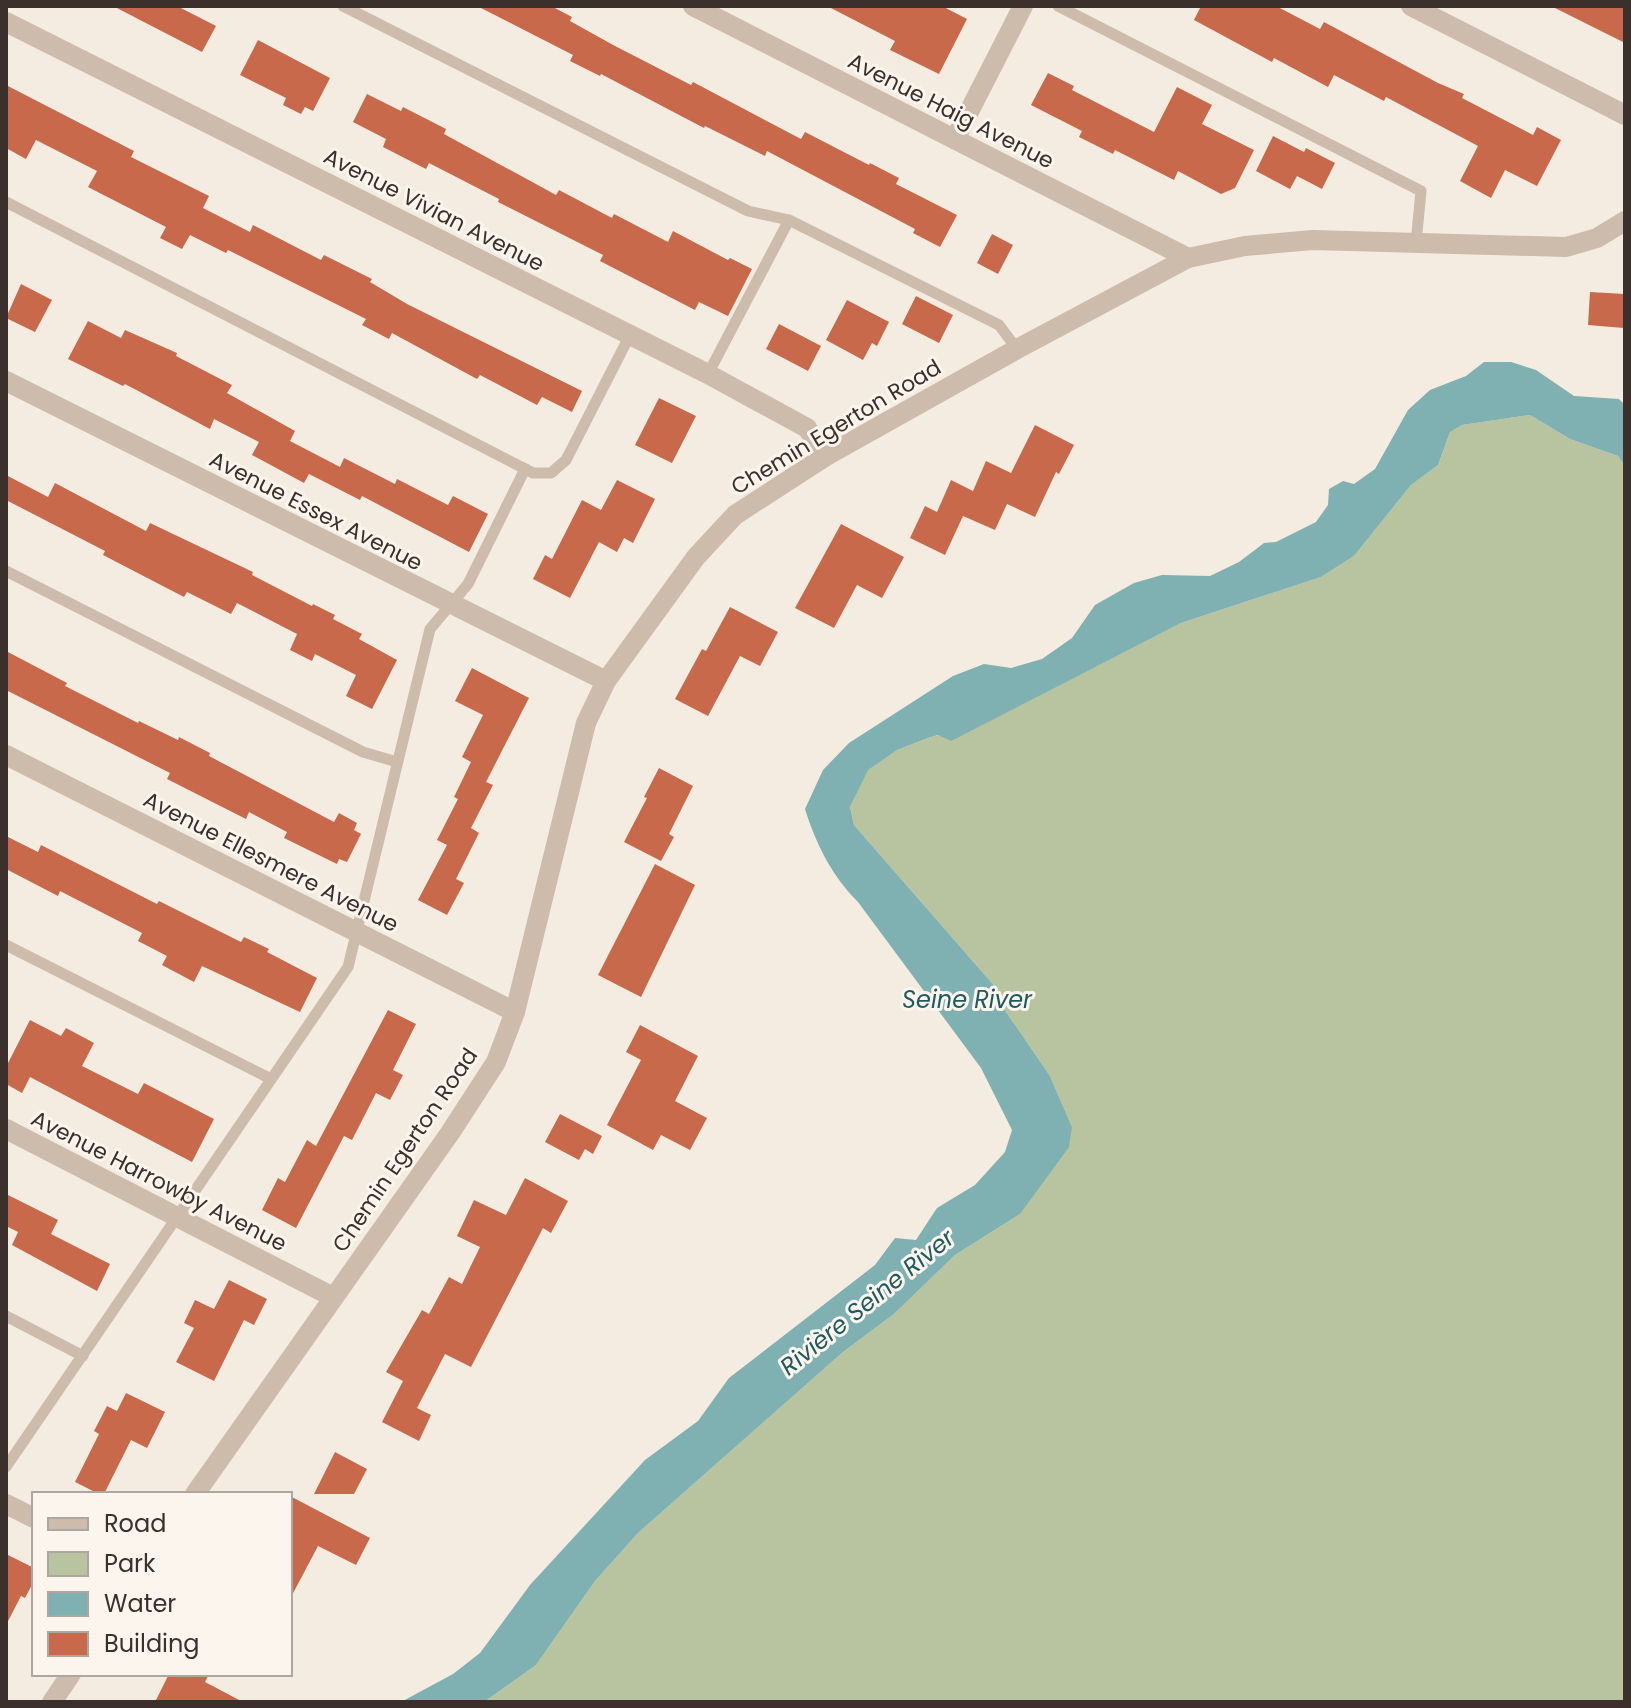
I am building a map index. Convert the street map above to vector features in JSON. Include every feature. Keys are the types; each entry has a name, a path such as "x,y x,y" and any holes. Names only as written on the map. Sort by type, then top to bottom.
{"street":[{"name":"Avenue Haig Avenue","path":"693,6 1188,258"},
{"path":"955,139 1023,6"},
{"path":"1411,6 1625,115"},
{"name":"Avenue Vivian Avenue","path":"6,22 708,374 807,428 826,456"},
{"name":"Chemin Egerton Road","path":"196,1492 450,1133 496,1062 515,1012 586,723 606,681 713,536 735,515 826,456 1188,258 1245,246 1313,240 1566,247 1597,238 1625,221"},
{"name":"Avenue Essex Avenue","path":"6,381 606,681"},
{"name":"Avenue Ellesmere Avenue","path":"6,755 515,1012"},
{"name":"Avenue Harrowby Avenue","path":"6,1129 333,1297"},
{"path":"6,1504 32,1517"},
{"path":"52,1702 70,1676"}],"lane":[{"path":"343,6 748,211 789,220 999,325 1017,349"},
{"path":"1058,6 1421,191 1416,243"},
{"path":"6,202 533,473 551,473 566,460 630,335"},
{"path":"708,374 789,220"},
{"path":"6,1467 348,967 430,629 468,584 525,469"},
{"path":"6,571 363,752 397,762"},
{"path":"6,945 271,1079"},
{"path":"6,1316 83,1356"}],"green space":[{"path":"1530,415 1570,439 1618,456 1625,466 1625,1702 484,1702 536,1665 595,1581 638,1533 843,1352 894,1314 955,1255 1020,1214 1072,1127 1050,1076 1000,1003 997,989 854,825 850,807 867,770 897,750 928,738 939,735 951,740 1181,623 1321,577 1354,556 1411,485 1438,465 1450,432 1462,425"}],"water":[{"name":"Seine River","path":"1484,362 1511,362 1536,370 1574,396 1619,399 1625,405 1625,466 1618,456 1570,439 1530,415 1462,425 1450,432 1438,465 1411,485 1354,556 1321,577 1181,623 951,741 938,735 928,738 897,750 868,770 850,807 854,825 997,989 1000,1003 1050,1076 1072,1127 1069,1147 1020,1214 955,1255 894,1314 843,1352 638,1533 595,1581 536,1665 484,1702 401,1702 453,1674 480,1653 530,1585 645,1460 698,1421 729,1378 875,1265 895,1238 916,1240 937,1208 975,1185 1005,1152 1012,1130 981,1068 840,881 814,835 805,809 823,770 849,743 953,676 984,664 1011,668 1042,659 1072,638 1095,605 1134,583 1162,575 1210,576 1239,562 1264,543 1276,542 1316,522 1328,505 1329,489 1343,481 1354,484 1375,469 1408,410 1430,390 1466,376"}],"building":[{"path":"113,6 177,6 216,26 202,52"},
{"path":"477,6 551,6 572,17 570,21 691,85 693,82 801,139 805,132 870,163 899,178 896,184 957,215 940,247 913,233 915,229 767,151 765,156 570,61 573,55"},
{"path":"827,6 942,6 967,19 939,74 890,50 895,41"},
{"path":"1201,6 1276,6 1320,29 1324,22 1464,94 1462,98 1533,135 1537,127 1561,140 1537,186 1505,170 1491,198 1460,181 1478,146 1386,97 1384,101 1334,75 1328,87 1274,58 1272,62 1194,20"},
{"path":"1551,6 1625,6 1625,43"},
{"path":"258,40 330,78 313,111 305,107 301,114 283,105 286,98 240,75"},
{"path":"1048,73 1074,86 1072,90 1154,132 1177,87 1212,105 1202,124 1254,150 1235,188 1221,194 1178,171 1174,180 1115,150 1113,154 1079,137 1082,131 1031,105"},
{"path":"6,85 134,151 131,157 209,196 203,208 250,232 253,225 321,260 324,255 372,279 370,282 407,304 582,391 572,412 542,397 537,405 480,375 477,379 392,333 389,339 362,325 366,319 228,250 226,253 190,235 182,249 160,238 166,227 88,187 97,171 36,140 26,159 6,148"},
{"path":"367,94 401,111 403,107 446,129 444,134 556,195 559,190 612,218 614,214 668,242 673,231 752,269 728,316 699,302 695,310 600,261 603,255 498,202 499,199 429,163 426,169 383,147 386,139 353,122"},
{"path":"1273,136 1335,163 1322,189 1297,176 1290,189 1256,171"},
{"path":"992,234 1013,245 998,274 977,263"},
{"path":"21,284 52,300 35,332 6,318"},
{"path":"1590,292 1625,294 1624,328 1588,325"},
{"path":"916,296 953,315 939,343 902,324"},
{"path":"847,300 889,322 877,346 872,343 863,360 826,340"},
{"path":"88,321 121,338 125,330 177,353 176,356 232,385 227,393 295,431 290,441 340,467 344,458 395,484 397,479 448,505 453,496 488,514 469,552 362,496 360,500 309,474 304,483 252,455 259,442 214,419 210,429 125,384 123,386 68,359"},
{"path":"779,324 821,346 808,371 766,349"},
{"path":"659,398 696,416 672,463 635,445"},
{"path":"1035,425 1074,445 1059,474 1056,472 1035,517 1007,504 995,530 963,516 945,555 910,538 925,506 937,512 951,480 973,491 986,461 1011,473"},
{"path":"6,475 48,497 55,483 146,531 150,523 335,615 333,619 362,634 359,639 397,660 372,709 346,696 356,675 315,654 312,661 290,650 297,634 237,603 231,614 187,592 184,597 103,555 105,551 6,500"},
{"path":"617,480 655,499 633,543 624,538 617,552 599,542 570,598 533,579 545,555 552,559 582,500 601,510"},
{"path":"841,524 904,557 882,598 857,585 834,628 795,608"},
{"path":"730,607 778,632 760,666 740,656 708,716 675,699 702,649 706,651"},
{"path":"6,651 67,683 65,686 138,723 178,740 179,737 210,753 209,756 334,822 339,813 357,823 354,830 361,834 347,862 339,859 337,864 284,838 287,832 249,812 246,819 167,779 170,773 6,690"},
{"path":"472,668 529,698 486,782 493,785 471,828 479,833 456,879 464,883 447,915 418,900 447,845 437,840 458,799 454,797 471,762 462,757 483,715 455,701"},
{"path":"659,768 693,786 669,834 674,837 661,861 624,842"},
{"path":"6,836 38,852 41,845 157,904 159,901 241,942 244,937 269,949 267,952 317,978 300,1012 202,966 194,982 162,965 167,956 138,941 142,933 60,891 58,896 6,869"},
{"path":"655,864 695,885 641,997 598,975"},
{"path":"388,1010 416,1024 393,1070 403,1075 390,1100 376,1093 352,1140 344,1136 296,1228 262,1210 278,1178 285,1182 307,1140 316,1146"},
{"path":"30,1020 61,1036 66,1028 94,1043 82,1066 138,1094 144,1083 214,1119 192,1162 30,1077 22,1093 6,1084 6,1067"},
{"path":"640,1025 698,1056 675,1101 707,1118 690,1150 661,1135 653,1150 607,1125 641,1060 626,1052"},
{"path":"560,1114 602,1136 593,1154 585,1149 579,1160 545,1142"},
{"path":"525,1178 568,1201 551,1233 543,1228 471,1367 445,1354 417,1408 431,1415 419,1441 382,1422 403,1381 386,1372 422,1310 429,1314 449,1277 462,1284 480,1247 457,1236 474,1200 506,1215"},
{"path":"6,1194 58,1220 51,1234 110,1264 97,1291 12,1245 18,1232 6,1226"},
{"path":"229,1280 267,1299 254,1325 244,1320 214,1381 176,1362 194,1328 184,1323 195,1300 214,1309"},
{"path":"126,1393 165,1412 147,1448 131,1440 105,1492 95,1492 75,1482 99,1434 94,1431 107,1406 117,1411"},
{"path":"335,1452 367,1469 354,1494 314,1494"},
{"path":"292,1497 370,1538 356,1565 318,1546 292,1595"},
{"path":"6,1554 32,1567 32,1585 25,1598 21,1596 6,1625"},
{"path":"168,1676 208,1676 205,1682 243,1702 155,1702"}],"water label":[{"name":"Rivière Seine River","path":"867,1302"}]}
